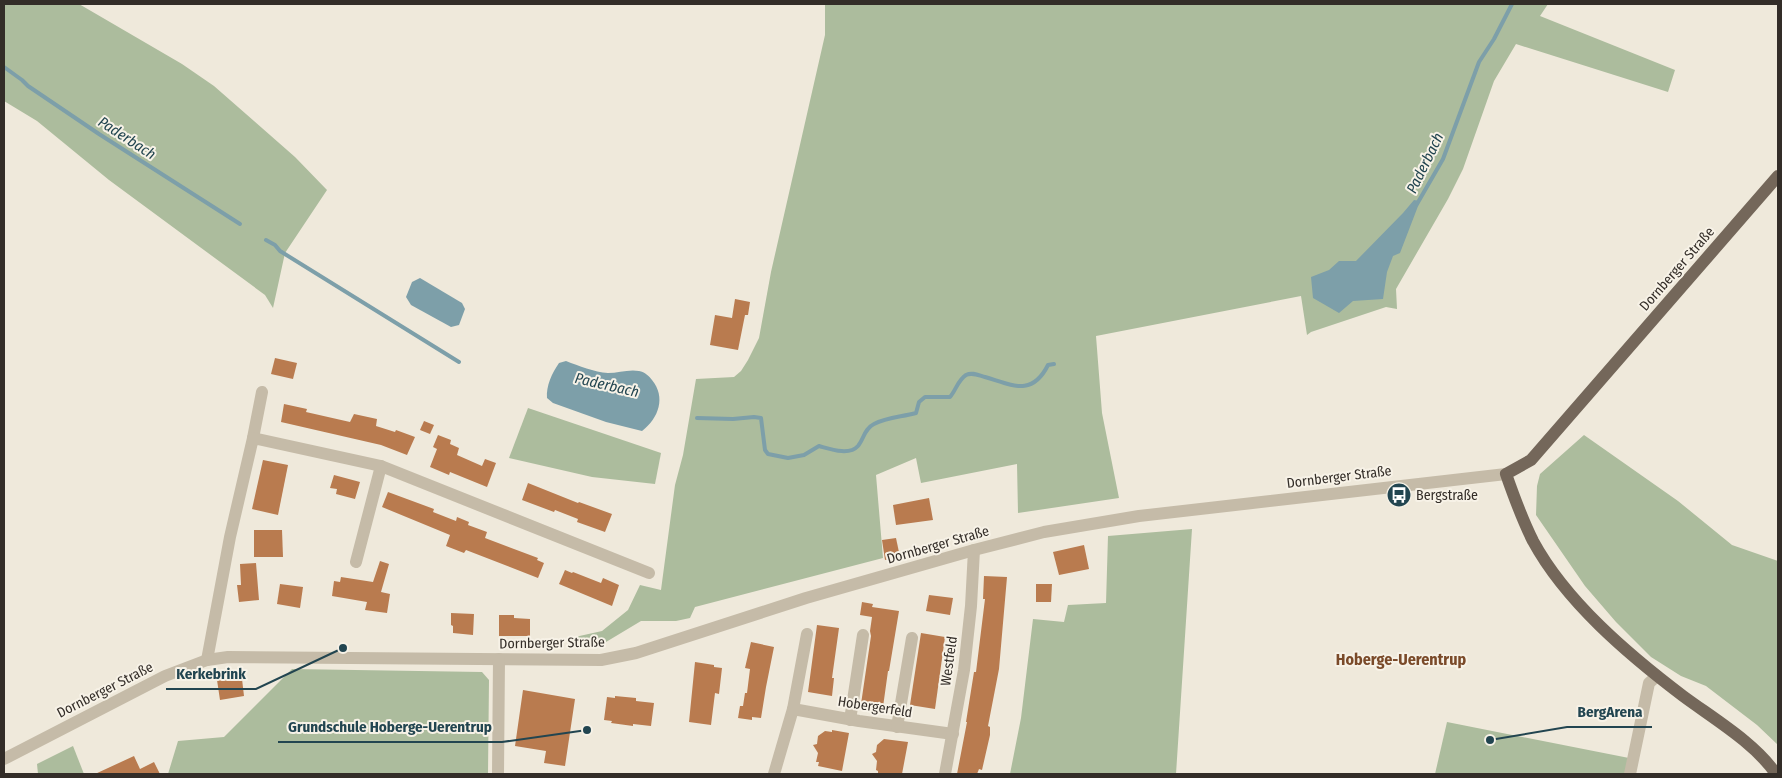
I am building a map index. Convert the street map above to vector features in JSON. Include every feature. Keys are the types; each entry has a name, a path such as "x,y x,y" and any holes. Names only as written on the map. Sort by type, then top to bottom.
{"main road":[{"name":"Dornberger Straße","path":"1506,474 1531,460 1778,176"},
{"path":"1506,474 1534,541 1548,564 1583,608 1657,676 1749,745 1776,769"}],"street":[{"path":"207,660 230,537 262,392"},
{"path":"253,438 381,466 649,573"},
{"path":"356,562 381,466"},
{"name":"Dornberger Straße","path":"4,759 165,676 207,660 228,657 592,660 636,653 806,598 1044,532 1139,516 1506,474"},
{"name":"Westfeld","path":"945,774 964,670 974,550"},
{"path":"774,774 793,709 806,634"},
{"path":"850,720 864,635"},
{"path":"897,726 912,638"},
{"path":"498,774 499,659"},
{"path":"1630,774 1650,683 1657,676"},
{"name":"Hobergerfeld","path":"793,709 850,720 953,734"}],"green space":[{"path":"4,4 79,4 182,64 214,86 295,157 327,190 285,253 273,308 265,295 109,180 37,121 4,101"},
{"path":"825,4 1548,4 1540,16 1675,70 1668,92 1516,44 1494,81 1463,169 1448,199 1396,289 1397,309 1386,307 1307,335 1301,296 1096,336 1102,413 1119,498 1018,513 1017,464 921,483 916,458 876,475 883,558 695,607 690,618 676,621 641,621 606,642 572,644 575,637 602,631 628,610 640,585 661,590 675,485 683,455 696,379 734,377 741,371 759,338 771,272 825,35"},
{"path":"528,408 661,453 655,484 592,477 509,458"},
{"path":"1584,435 1678,501 1732,545 1778,561 1778,745 1757,725 1706,686 1681,676 1651,657 1616,622 1585,586 1536,515 1537,486 1540,474"},
{"path":"1192,529 1176,774 1010,774 1021,718 1033,619 1064,622 1068,605 1106,603 1108,536"},
{"path":"292,669 482,672 489,680 488,774 168,774 178,741 224,737"},
{"path":"1447,722 1629,758 1626,774 1435,774"},
{"path":"73,746 84,774 38,774 37,764"}],"water":[{"path":"1414,200 1420,201 1400,253 1393,256 1387,272 1383,299 1353,301 1339,313 1313,298 1311,277 1329,270 1339,261 1356,261"},
{"path":"420,278 462,303 465,309 459,325 451,327 411,305 406,297 412,282"},
{"path":"566,361 603,372 635,371 645,373 652,380 659,393 659,407 653,420 642,431 606,422 553,403 547,398 549,384 559,363"}],"building":[{"path":"735,299 750,302 748,315 745,315 738,350 710,345 715,315 732,318"},
{"path":"275,358 297,363 293,379 271,374"},
{"path":"284,404 307,409 306,412 350,422 354,414 377,419 376,426 395,432 396,430 415,437 407,455 381,445 281,422"},
{"path":"424,421 434,425 430,434 420,430"},
{"path":"438,435 451,440 450,444 459,448 457,455 482,466 485,459 496,463 487,487 450,472 449,475 430,467 437,449 433,447"},
{"path":"263,460 288,465 278,515 252,509"},
{"path":"334,475 360,482 355,499 336,494 337,489 330,488"},
{"path":"528,483 612,514 605,532 577,522 578,519 555,510 554,512 522,500"},
{"path":"388,492 434,509 433,512 456,521 457,517 469,522 468,525 487,532 485,538 538,558 537,560 544,563 538,578 466,550 464,553 446,546 450,535 382,507"},
{"path":"929,498 933,520 896,525 893,505"},
{"path":"254,530 282,530 283,557 254,557"},
{"path":"896,538 900,557 885,560 882,540"},
{"path":"1084,545 1089,569 1059,575 1053,552"},
{"path":"380,561 389,564 381,592 390,594 387,613 365,610 367,602 332,596 334,581 340,582 341,577 373,582"},
{"path":"256,563 259,600 239,602 237,585 241,585 240,564"},
{"path":"565,570 601,583 603,578 619,585 612,606 559,584"},
{"path":"984,576 1007,577 999,669 988,726 990,727 990,735 982,770 979,769 977,774 957,774 974,672 976,672 985,599 983,599"},
{"path":"280,584 303,587 300,608 277,604"},
{"path":"1036,584 1052,584 1051,602 1036,602"},
{"path":"929,595 953,598 950,615 926,611"},
{"path":"862,602 873,604 872,607 899,611 883,707 861,704 872,617 860,615"},
{"path":"451,613 474,614 473,635 453,633"},
{"path":"499,615 514,615 514,618 530,619 530,636 499,636"},
{"path":"817,625 839,628 832,678 834,678 832,696 808,692"},
{"path":"921,633 945,637 935,709 910,705"},
{"path":"751,642 774,647 761,718 752,717 752,720 738,718 740,706 743,706 745,693 747,693 750,669 745,668"},
{"path":"695,662 722,668 719,694 715,693 711,725 689,722"},
{"path":"235,677 235,680 242,679 244,696 220,700 217,680"},
{"path":"523,690 575,699 565,766 544,763 546,751 515,746"},
{"path":"615,696 636,698 636,701 654,703 651,726 633,724 633,726 611,723 612,721 604,720 607,697 615,698"},
{"path":"832,730 849,733 842,771 818,766 819,762 816,762 818,753 813,745 817,744 818,736 825,731 832,732"},
{"path":"884,739 908,742 902,774 878,774 876,770 877,761 872,754 876,752 877,745"},
{"path":"134,756 140,769 154,762 160,774 95,774"}],"waterway":[{"name":"Paderbach","path":"1417,204 1443,159 1479,62 1494,39 1512,4"},
{"name":"Paderbach","path":"4,67 28,86 99,134 240,224"},
{"name":"Paderbach","path":"266,240 275,245 280,251 459,362"},
{"name":"Paderbach","path":"697,418 761,418 765,450 768,454 788,458 804,455 819,446 839,451 850,451 858,446 866,431 874,424 889,418 916,413 919,402 925,397 950,397 966,375 975,374 1021,386 1035,382 1048,365 1054,364"}],"place":[{"name":"Bergstraße","path":"1399,495"},
{"name":"Kerkebrink","path":"343,648"},
{"name":"Grundschule Hoberge-Uerentrup","path":"587,730"},
{"name":"BergArena","path":"1490,740"}],"district":[{"name":"Hoberge-Uerentrup","path":"1401,659"}]}
